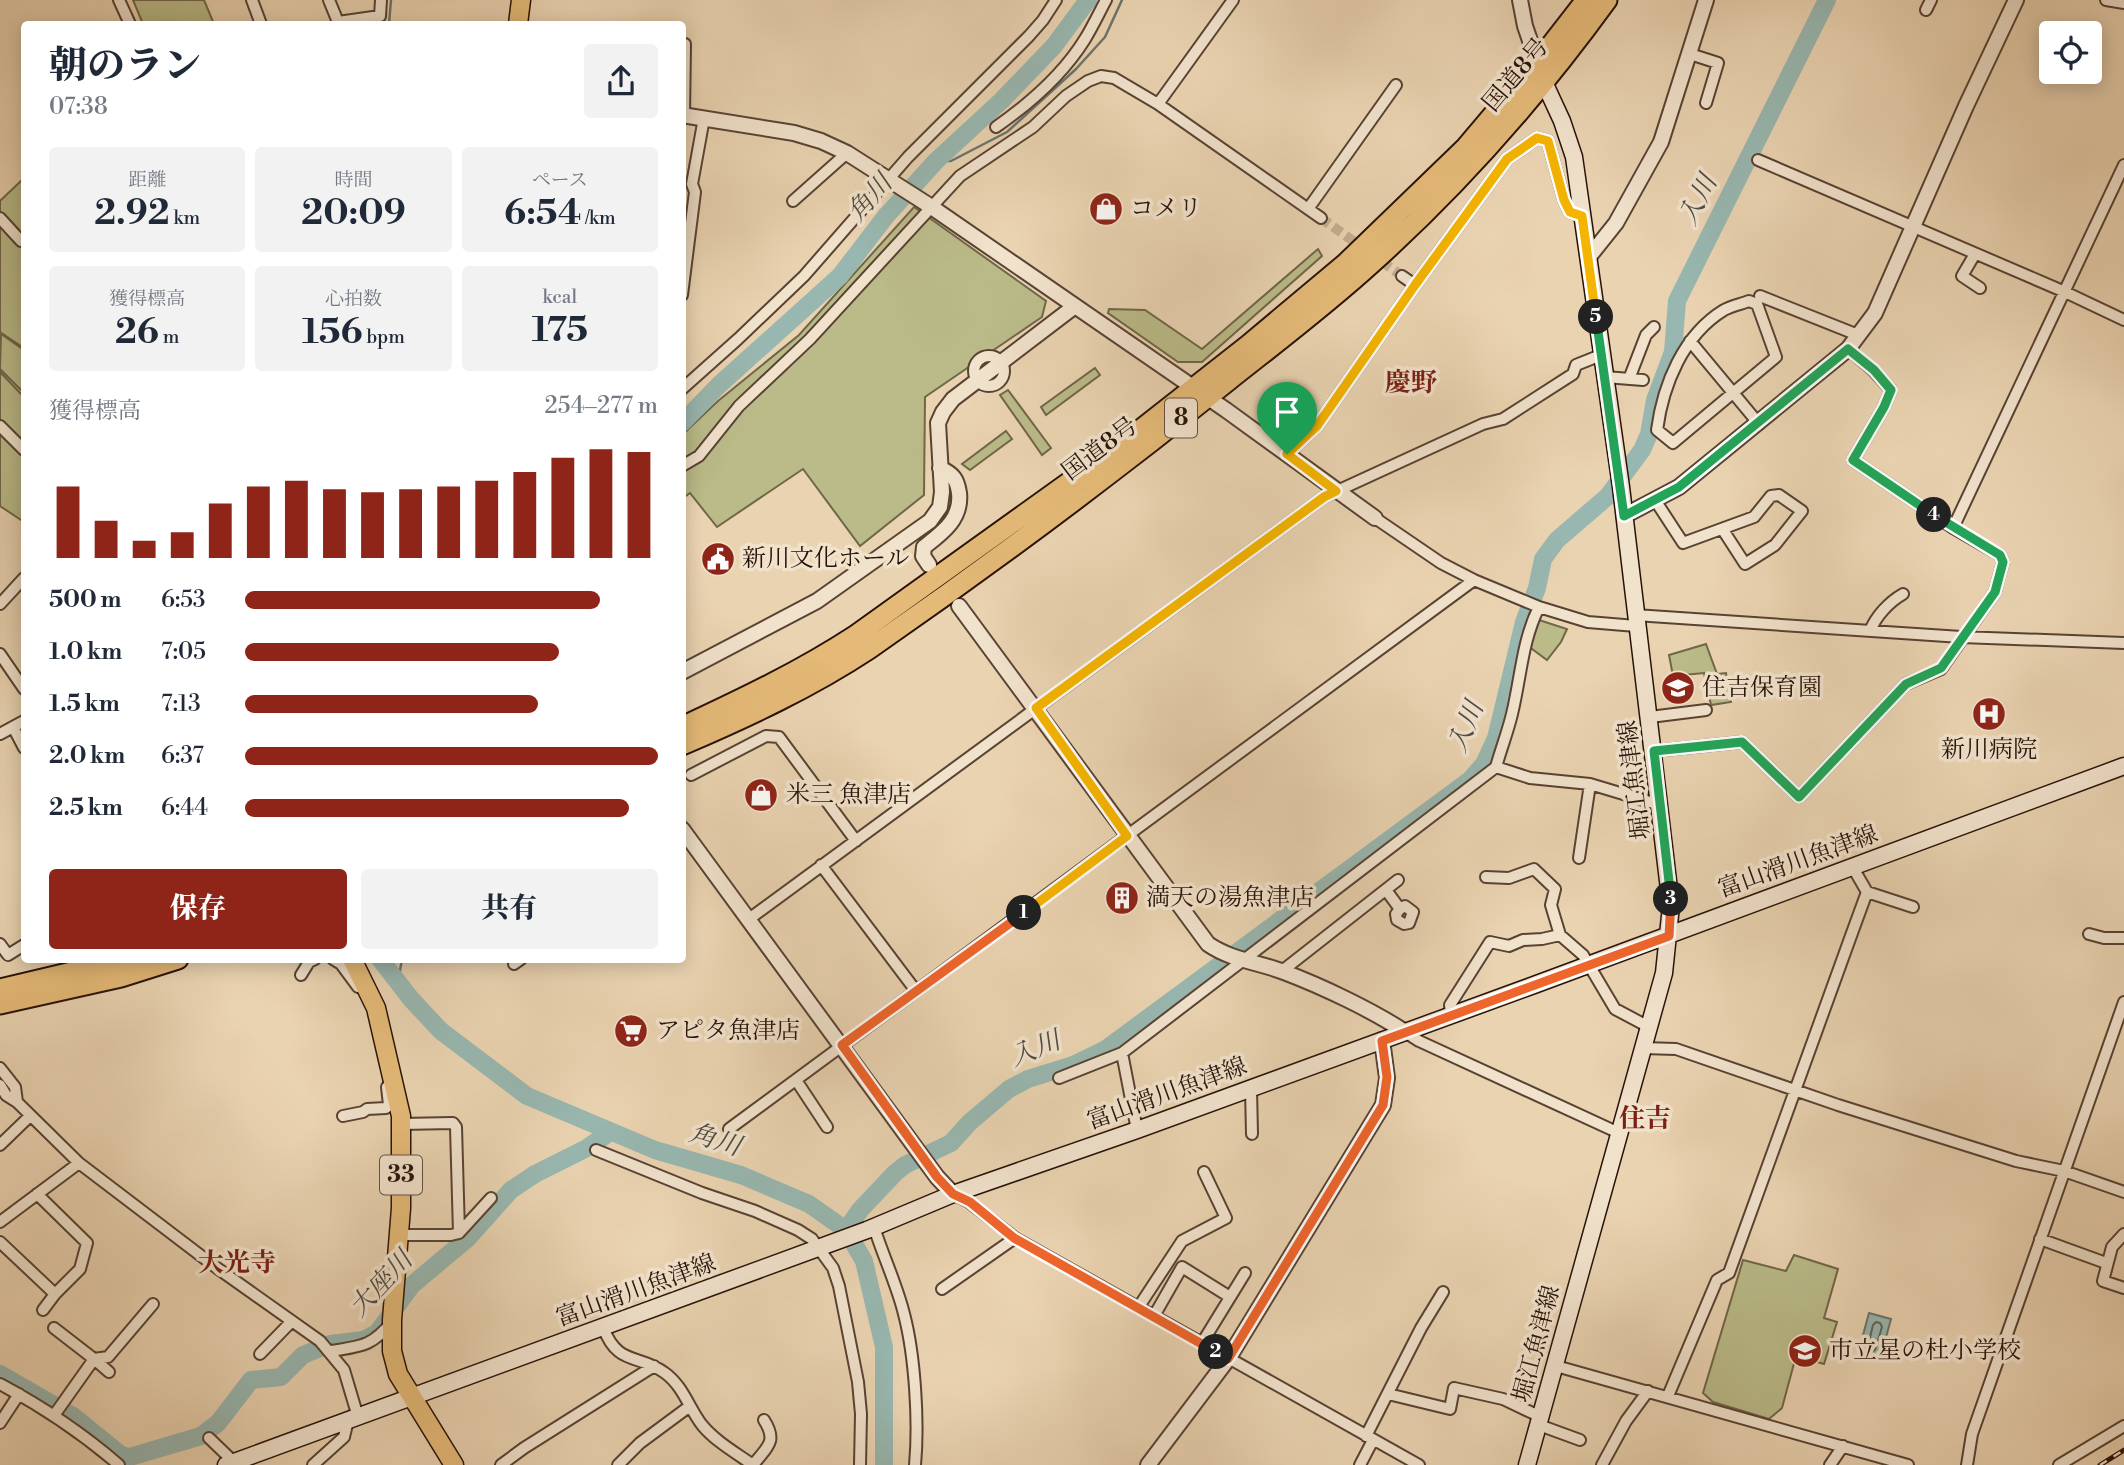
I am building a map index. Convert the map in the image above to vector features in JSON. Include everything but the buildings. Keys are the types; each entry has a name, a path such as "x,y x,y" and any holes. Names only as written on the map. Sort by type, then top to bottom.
{"highway":[{"name":"国道8号","path":"686,743 784,699 834,672 1123,463 1373,239 1466,147 1586,0"},
{"name":"国道8号","path":"686,725 789,675 845,642 1121,445 1317,310 1401,236 1471,164 1544,82 1607,0"},
{"path":"0,989 110,963"},
{"path":"0,1004 121,977 165,963"}],"main road":[{"path":"518,21 521,0"},
{"name":"堀江魚津線","path":"1527,1465 1664,973 1671,906 1624,516 1574,157 1562,121 1544,82"},
{"name":"富山滑川魚津線","path":"230,1464 870,1229 953,1194 1588,966 2124,766"},
{"name":"33","path":"354,963 376,1008 395,1081 401,1124 393,1351 398,1374 451,1464"}],"street":[{"path":"119,0 129,21"},
{"path":"252,0 260,21"},
{"path":"329,0 334,21"},
{"path":"347,21 380,16 380,0"},
{"path":"686,385 738,340 804,276 890,180 1044,20 1056,0"},
{"path":"996,127 1020,110 1064,66 1084,40 1106,0"},
{"path":"1158,104 1233,0"},
{"path":"1520,0 1525,26 1544,82"},
{"path":"1588,258 1616,223 1661,142 1706,0"},
{"path":"1624,516 1679,487 1848,349 1875,313 2015,0"},
{"path":"2106,0 2124,3"},
{"path":"1689,54 1718,63 1706,103"},
{"path":"686,464 699,456 739,406 810,339 960,176 1033,128 1066,96 1088,81 1101,76 1114,78 1158,104 1321,218"},
{"path":"1308,209 1396,85"},
{"path":"686,115 794,133 847,153 930,206 1075,306 1441,564 1539,607 1588,622 1636,620 2124,643"},
{"path":"686,263 695,192 692,184 704,118"},
{"path":"1287,454 1317,426 1507,159 1537,138 1548,141 1564,200 1570,212 1582,216"},
{"path":"793,201 847,153"},
{"path":"1758,160 2124,320"},
{"path":"1953,528 2124,165"},
{"path":"0,218 21,241"},
{"path":"1975,254 1962,276 1980,288"},
{"path":"1402,276 1415,285"},
{"path":"1760,296 1858,335"},
{"path":"1749,301 1757,304 1776,357 1734,394 1673,443 1657,430 1664,393 1690,341 1725,309 1749,301"},
{"path":"686,670 817,601 930,521 940,508 942,492 938,423 943,412 953,399 1075,306"},
{"path":"1629,379 1646,335 1654,327"},
{"path":"1690,341 1759,424"},
{"path":"1654,751 1742,742 1799,797 1906,684 1941,668 1995,592 2003,562 2000,555 1953,528 1853,460 1891,390 1874,370 1848,349"},
{"path":"749,919 1324,497 1483,424 1503,419 1573,374 1576,365 1601,355"},
{"path":"1605,377 1643,380"},
{"path":"0,426 21,447"},
{"path":"929,565 923,556 924,547 947,528 960,502 957,482 950,473 940,468"},
{"path":"1655,500 1683,543 1754,517 1771,496 1779,495 1802,511 1775,545 1745,564 1723,530"},
{"path":"729,1129 1474,580"},
{"path":"0,604 21,581"},
{"path":"1870,631 1873,622 1892,600 1903,594"},
{"path":"959,606 1036,708 1195,930 1208,944 1220,953 1282,971 1384,1019 1419,1041 1619,1133"},
{"path":"1059,1078 1122,1053 1496,767 1512,713 1525,644 1539,607"},
{"path":"0,654 21,684"},
{"path":"1650,717 1706,710"},
{"path":"0,734 21,723"},
{"path":"13,727 21,742"},
{"path":"691,775 766,736 779,737 856,841"},
{"path":"1496,767 1530,778 1590,784 1660,805"},
{"path":"1579,858 1590,784"},
{"path":"686,834 937,1177 953,1194 970,1202 1014,1238 1413,1463"},
{"path":"821,865 916,991"},
{"path":"1852,866 1867,892 1913,907"},
{"path":"1486,877 1509,878 1534,869 1555,889 1551,905 1560,935 1583,955 1615,1009 1649,1027"},
{"path":"1282,971 1398,880"},
{"path":"1386,890 1400,909"},
{"path":"1668,1396 1717,1280 1729,1273 1867,892"},
{"path":"2089,934 2104,938 2124,938"},
{"path":"1451,1016 1450,1005 1490,942 1509,946 1523,940 1560,935"},
{"path":"0,944 8,955 21,947"},
{"path":"301,975 308,963"},
{"path":"339,963 361,992 368,989"},
{"path":"1967,1465 1972,1434 2124,1002"},
{"path":"1148,1465 1228,1359 1383,1105 1387,1077 1382,1041"},
{"path":"1643,1048 1676,1049 1838,1105 2017,1161 2064,1171 2124,1192"},
{"path":"1122,1053 1137,1130"},
{"path":"0,1068 15,1087 17,1102"},
{"path":"796,1080 827,1127"},
{"path":"343,1116 367,1109 386,1108 389,1105 387,1087 395,1081"},
{"path":"0,1086 6,1095 17,1102 79,1163 320,1341 331,1352 344,1370 353,1418 344,1437 313,1465"},
{"path":"1251,1088 1252,1133"},
{"path":"0,1145 30,1116"},
{"path":"401,1124 453,1123 456,1127 458,1233"},
{"path":"596,1150 798,1230 820,1247 833,1268 858,1382 860,1465"},
{"path":"0,1222 79,1163"},
{"path":"1138,1308 1182,1241 1226,1218 1204,1172"},
{"path":"37,1194 87,1243 80,1269 55,1294 43,1311"},
{"path":"399,1235 458,1233 491,1198"},
{"path":"870,1229 904,1314 913,1364 917,1450 915,1465"},
{"path":"2124,1234 2112,1247 2103,1281 2124,1288"},
{"path":"942,1289 1014,1238"},
{"path":"2040,1239 2106,1262"},
{"path":"0,1242 55,1294"},
{"path":"1154,1316 1182,1267 1230,1297"},
{"path":"1202,1343 1245,1273"},
{"path":"1360,1465 1388,1394 1421,1328 1443,1292"},
{"path":"55,1414 94,1359 108,1357 153,1304"},
{"path":"260,1354 292,1321"},
{"path":"331,1352 363,1346 376,1339 392,1322"},
{"path":"603,1327 608,1340 620,1353 632,1361 654,1366 677,1384 712,1435 753,1465 771,1442 772,1432 764,1420"},
{"path":"54,1328 108,1371"},
{"path":"501,1465 524,1447 654,1366"},
{"path":"1556,1366 1908,1465"},
{"path":"0,1384 55,1414 119,1465"},
{"path":"1388,1394 1450,1409 1454,1388 1503,1399 1580,1440"},
{"path":"1602,1465 1626,1421 1648,1391"},
{"path":"0,1423 19,1394"},
{"path":"618,1465 640,1443 690,1406"},
{"path":"2059,1465 2124,1426"},
{"path":"209,1438 230,1464"},
{"path":"1830,1465 1843,1446"}],"green space":[{"path":"133,0 204,0 213,21 142,21"},
{"path":"21,181 21,346 0,332 0,201"},
{"path":"914,207 1046,301 1042,317 925,397 924,495 860,546 803,469 717,527 690,493 686,496 686,431 718,401 799,335"},
{"path":"1318,249 1322,256 1202,362 1178,362 1108,313 1109,309 1145,310 1202,349"},
{"path":"1,334 21,348 21,390 0,369"},
{"path":"1095,368 1100,375 1046,415 1041,407"},
{"path":"0,372 21,394 21,520 0,506"},
{"path":"1008,390 1051,448 1042,455 1000,395"},
{"path":"1006,431 1012,439 970,470 962,464"},
{"path":"1539,620 1567,629 1547,660 1528,646"},
{"path":"1706,644 1717,674 1726,673 1731,702 1711,705 1704,673 1673,676 1669,655"},
{"path":"1794,1255 1838,1269 1824,1318 1837,1322 1824,1364 1796,1356 1782,1408 1769,1419 1713,1402 1703,1393 1743,1260 1786,1271"}],"water":[{"path":"1869,1313 1891,1319 1881,1356 1859,1350"}],"waterway":[{"path":"389,21 391,0"},
{"name":"角川","path":"686,419 719,385 840,276 886,216 936,161 1001,101 1054,46 1088,0"},
{"path":"936,161 951,161 1007,132 1076,69 1105,37 1122,0"},
{"name":"入川","path":"846,1230 860,1210 895,1173 905,1165 951,1143 970,1122 1009,1089 1028,1079 1073,1065 1106,1049 1470,780 1484,764 1496,738 1524,622 1537,588 1543,559 1557,540 1608,496 1642,450 1649,434 1655,400 1673,352 1677,301 1827,0"},
{"name":"角川","path":"383,963 441,1031 527,1096 655,1150 741,1175 809,1204 846,1230 864,1261 884,1347 884,1465"},
{"path":"398,982 401,963"},
{"name":"大座川","path":"0,1374 73,1416 121,1455 130,1457 201,1436 218,1423 251,1380 281,1377 303,1355 330,1344 364,1340 377,1333 412,1285 468,1238 511,1190 535,1174 587,1148 610,1132"}],"tunnel":[{"path":"1321,218 1402,276"}],"railway":[{"path":"2100,1465 2124,1450"}],"place":[{"name":"コメリ","path":"1106,209"},
{"name":"新川文化ホール","path":"718,559"},
{"name":"住吉保育園","path":"1678,688"},
{"name":"新川病院","path":"1989,714"},
{"name":"米三 魚津店","path":"761,795"},
{"name":"満天の湯魚津店","path":"1122,898"},
{"name":"アピタ魚津店","path":"631,1031"},
{"name":"市立星の杜小学校","path":"1805,1351"}],"district":[{"name":"慶野","path":"1411,383"},
{"name":"住吉","path":"1645,1119"},
{"name":"大光寺","path":"237,1263"}],"route":[{"path":"1537,138 1544,138 1548,141 1564,200 1570,212 1582,216 1624,516 1679,487 1723,454 1848,349 1874,370 1891,390 1853,460 1953,528 2000,555 2003,562 1995,592 1941,668 1906,684 1799,797 1742,742 1654,751 1671,906 1669,936 1382,1041 1387,1077 1383,1105 1228,1359 1014,1238 970,1202 953,1194 937,1177 842,1045 1127,836 1036,708 1324,497 1336,491 1287,454 1317,426 1507,159 1537,138"}]}
